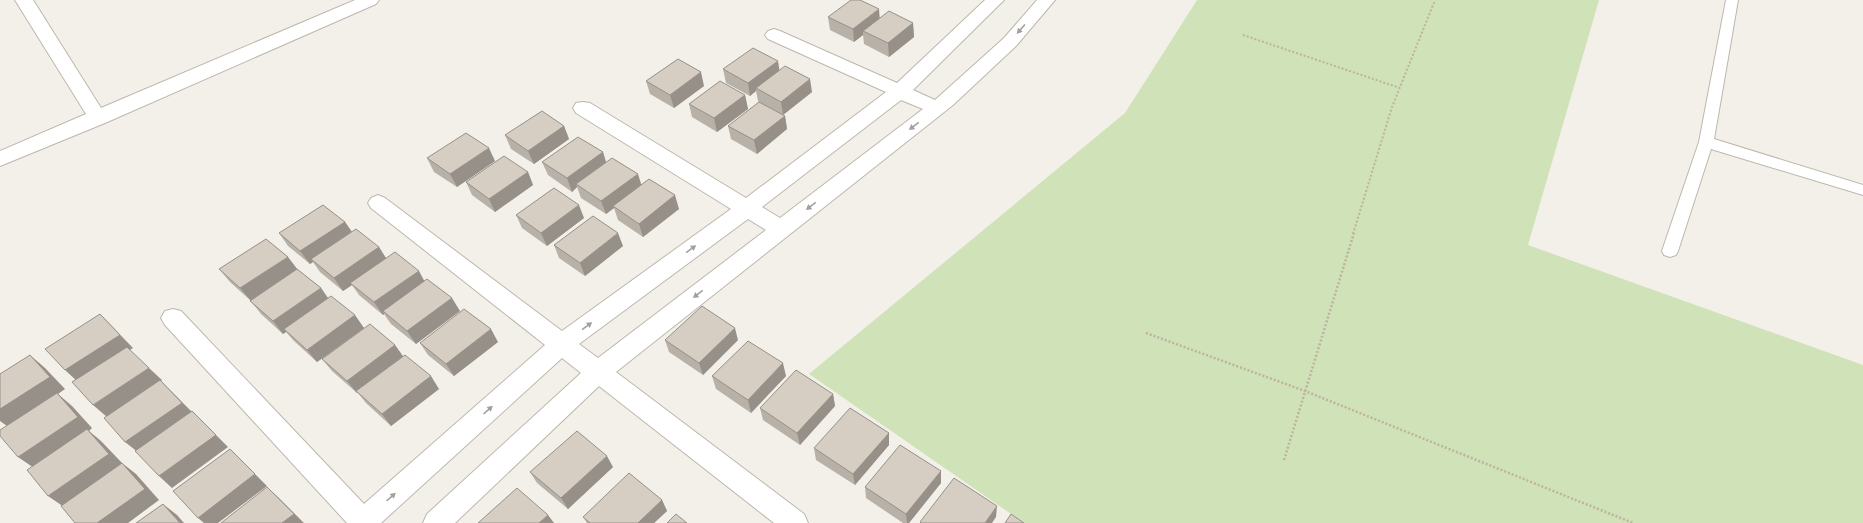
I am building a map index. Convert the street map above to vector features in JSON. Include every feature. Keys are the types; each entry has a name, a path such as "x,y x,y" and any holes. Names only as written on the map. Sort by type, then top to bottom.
{"street":[{"path":"24,0 98,118"},
{"path":"0,159 370,0"},
{"path":"173,318 363,523 562,344 747,208 900,91 994,0"},
{"path":"436,523 598,372 937,108 1010,42 1046,0"},
{"path":"774,35 937,108"},
{"path":"583,108 781,229"},
{"path":"378,203 795,523"}],"lane":[{"path":"1670,252 1706,142 1732,0"},
{"path":"1706,142 1863,190"}],"path":[{"path":"1284,460 1392,107 1435,0"},
{"path":"1243,35 1400,88"},
{"path":"1146,333 1305,391 1633,523"}],"green space":[{"path":"1197,0 1599,0 1528,245 1863,365 1863,523 1024,523 809,374 1125,113"}],"building":[{"path":"851,0 860,0 879,9 853,29 828,17"},
{"path":"889,11 913,23 888,43 863,31"},
{"path":"753,48 778,61 748,83 723,69"},
{"path":"678,59 701,72 670,95 646,81"},
{"path":"785,66 810,79 781,102 756,88"},
{"path":"720,81 745,95 714,118 689,104"},
{"path":"759,102 785,116 754,140 728,126"},
{"path":"542,111 564,126 528,151 505,135"},
{"path":"466,133 489,148 450,174 427,158"},
{"path":"578,137 603,152 567,178 542,162"},
{"path":"504,156 528,172 489,199 466,182"},
{"path":"612,158 638,174 601,201 576,184"},
{"path":"649,179 675,195 639,224 613,206"},
{"path":"554,188 579,205 541,233 516,215"},
{"path":"323,205 345,222 300,251 279,233"},
{"path":"593,216 618,233 580,263 554,245"},
{"path":"356,229 379,247 334,278 311,259"},
{"path":"266,239 288,257 240,288 219,269"},
{"path":"395,252 419,271 374,302 350,283"},
{"path":"297,269 321,288 273,321 250,301"},
{"path":"427,279 452,298 407,331 383,311"},
{"path":"331,296 355,315 307,350 284,329"},
{"path":"702,306 735,328 699,363 665,340"},
{"path":"464,309 491,329 446,364 420,343"},
{"path":"100,314 120,335 65,370 45,349"},
{"path":"370,324 395,345 347,381 322,359"},
{"path":"748,341 783,363 748,400 712,376"},
{"path":"127,347 149,368 93,405 72,382"},
{"path":"30,355 50,377 0,409 0,374"},
{"path":"405,355 431,376 382,414 356,391"},
{"path":"796,370 833,394 797,433 760,408"},
{"path":"160,380 182,403 125,442 104,418"},
{"path":"57,393 78,417 18,457 0,436 0,430"},
{"path":"850,408 889,433 853,474 814,448"},
{"path":"192,411 216,435 159,476 135,451"},
{"path":"87,429 109,454 48,496 27,470"},
{"path":"577,431 607,456 561,498 530,472"},
{"path":"900,445 941,471 906,514 865,487"},
{"path":"230,449 255,474 198,518 173,491"},
{"path":"122,463 145,489 97,523 75,523 61,506"},
{"path":"629,473 662,500 638,523 590,523 583,517"},
{"path":"954,478 997,506 985,523 921,523 920,522"},
{"path":"267,487 294,514 282,523 221,523"},
{"path":"517,488 548,515 539,523 478,523"},
{"path":"163,504 180,523 136,523"},
{"path":"676,514 687,523 667,523"},
{"path":"1011,514 1024,523 1005,523"}]}
